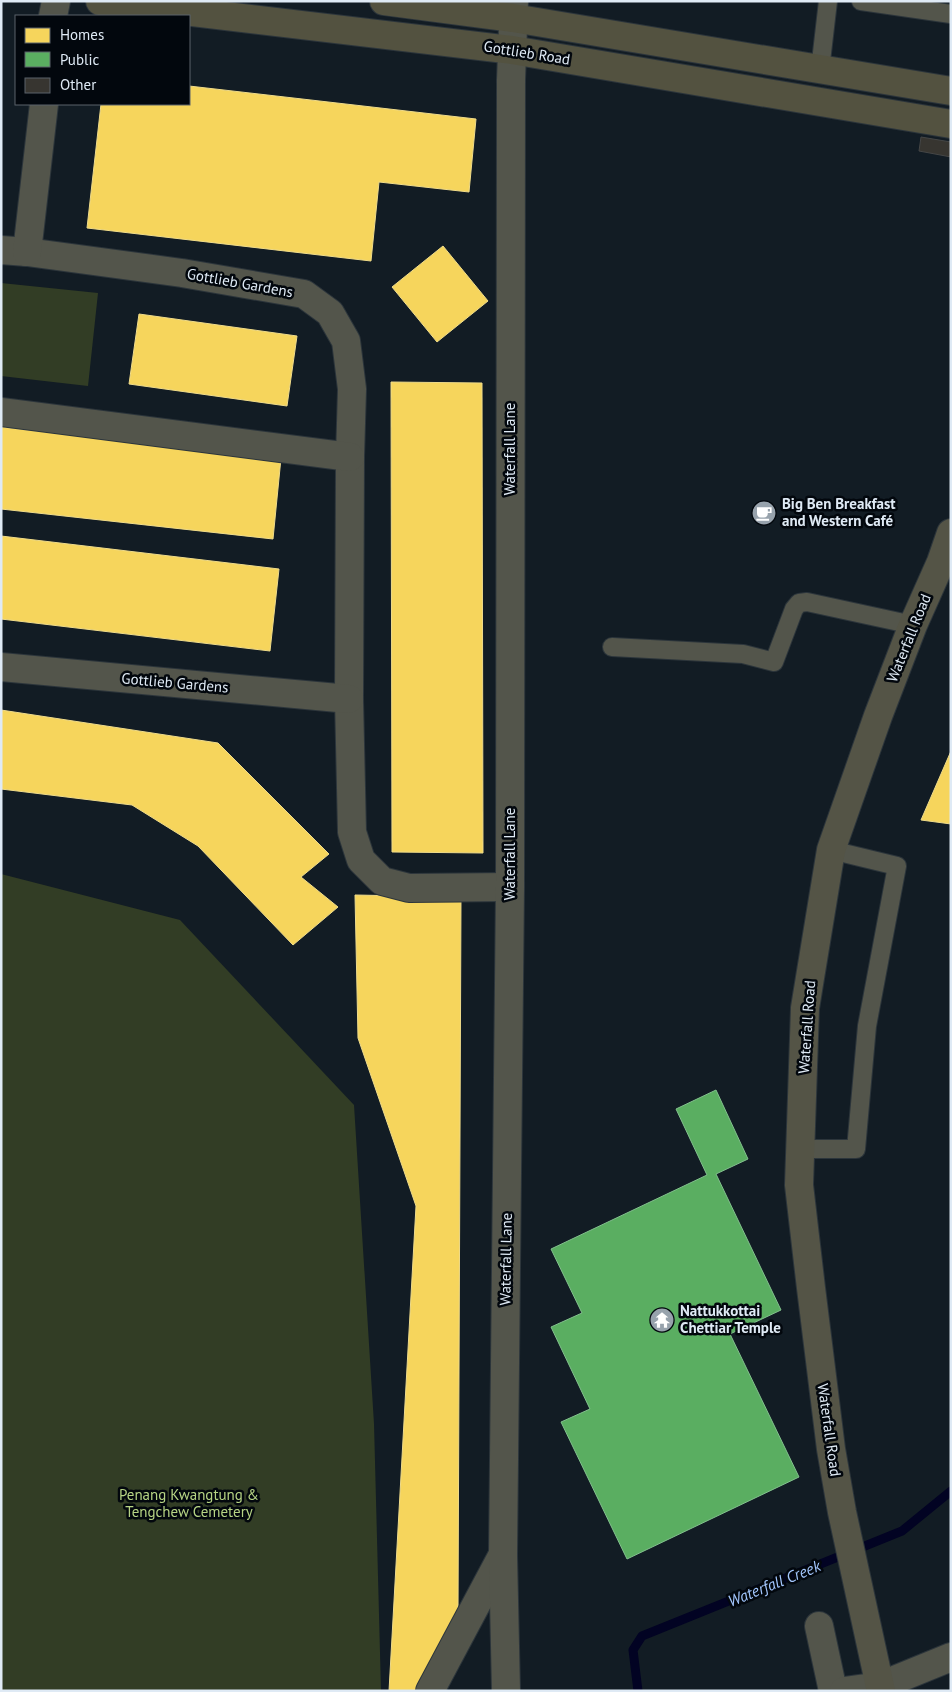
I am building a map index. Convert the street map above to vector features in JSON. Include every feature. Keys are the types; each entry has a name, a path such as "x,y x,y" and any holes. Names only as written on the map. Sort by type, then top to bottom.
{"main road":[{"name":"Gottlieb Road","path":"100,1 512,50 949,124"},
{"path":"384,1 514,10 820,70 951,92"}],"street":[{"path":"53,15 56,1"},
{"name":"Waterfall Lane","path":"506,1691 503,1555 510,887 512,50 514,10"},
{"name":"Gottlieb Gardens","path":"44,105 14,251 182,273 304,294 330,312 346,342 352,389 349,699 352,832 360,860 382,881 409,888 510,887"},
{"path":"1,412 350,457"},
{"name":"Waterfall Road","path":"881,1689 842,1512 831,1449 801,1204 799,1185 802,1149 805,1008 831,850 878,716 914,625 946,565 951,533"},
{"name":"Gottlieb Gardens","path":"1,667 349,699"},
{"path":"430,1691 503,1555"},
{"path":"819,1626 833,1691"},
{"path":"844,1691 881,1689 951,1657"}],"lane":[{"path":"820,70 828,1"},
{"path":"861,1 951,14"},
{"path":"612,647 743,654 774,662 794,609 799,603 808,602 914,625"},
{"path":"802,1149 856,1148 868,1026 897,866 831,850"}],"green space":[{"path":"1,283 98,293 88,386 1,376"},
{"name":"Penang Kwangtung & Tengchew Cemetery","path":"1,874 180,920 354,1105 374,1424 381,1691 1,1691"}],"building: Homes":[{"path":"190,86 476,119 469,192 379,182 371,261 87,228 101,105 190,105"},
{"path":"443,246 488,301 437,342 392,287"},
{"path":"139,314 297,336 287,406 129,384"},
{"path":"391,382 482,383 483,853 392,852"},
{"path":"1,427 281,458 273,539 1,509"},
{"path":"1,536 279,569 270,651 1,619"},
{"path":"1,710 218,743 329,854 301,877 338,907 293,945 198,846 132,805 1,789"},
{"path":"951,751 951,824 921,820"},
{"path":"355,895 461,897 458,1612 416,1691 389,1691 416,1206 358,1038"}],"building: Public":[{"name":"Nattukkottai Chettiar Temple","path":"716,1090 748,1159 716,1174 781,1310 730,1334 799,1477 627,1559 561,1422 590,1409 551,1327 582,1313 551,1249 707,1175 676,1109"}],"building: Other":[{"path":"921,137 951,142 951,157 919,151"}],"waterway":[{"name":"Waterfall Creek","path":"638,1691 633,1650 642,1636 902,1531 951,1491"}],"place":[{"name":"Big Ben Breakfast and Western Café","path":"764,513"},
{"name":"Nattukkottai Chettiar Temple","path":"662,1320"}]}
